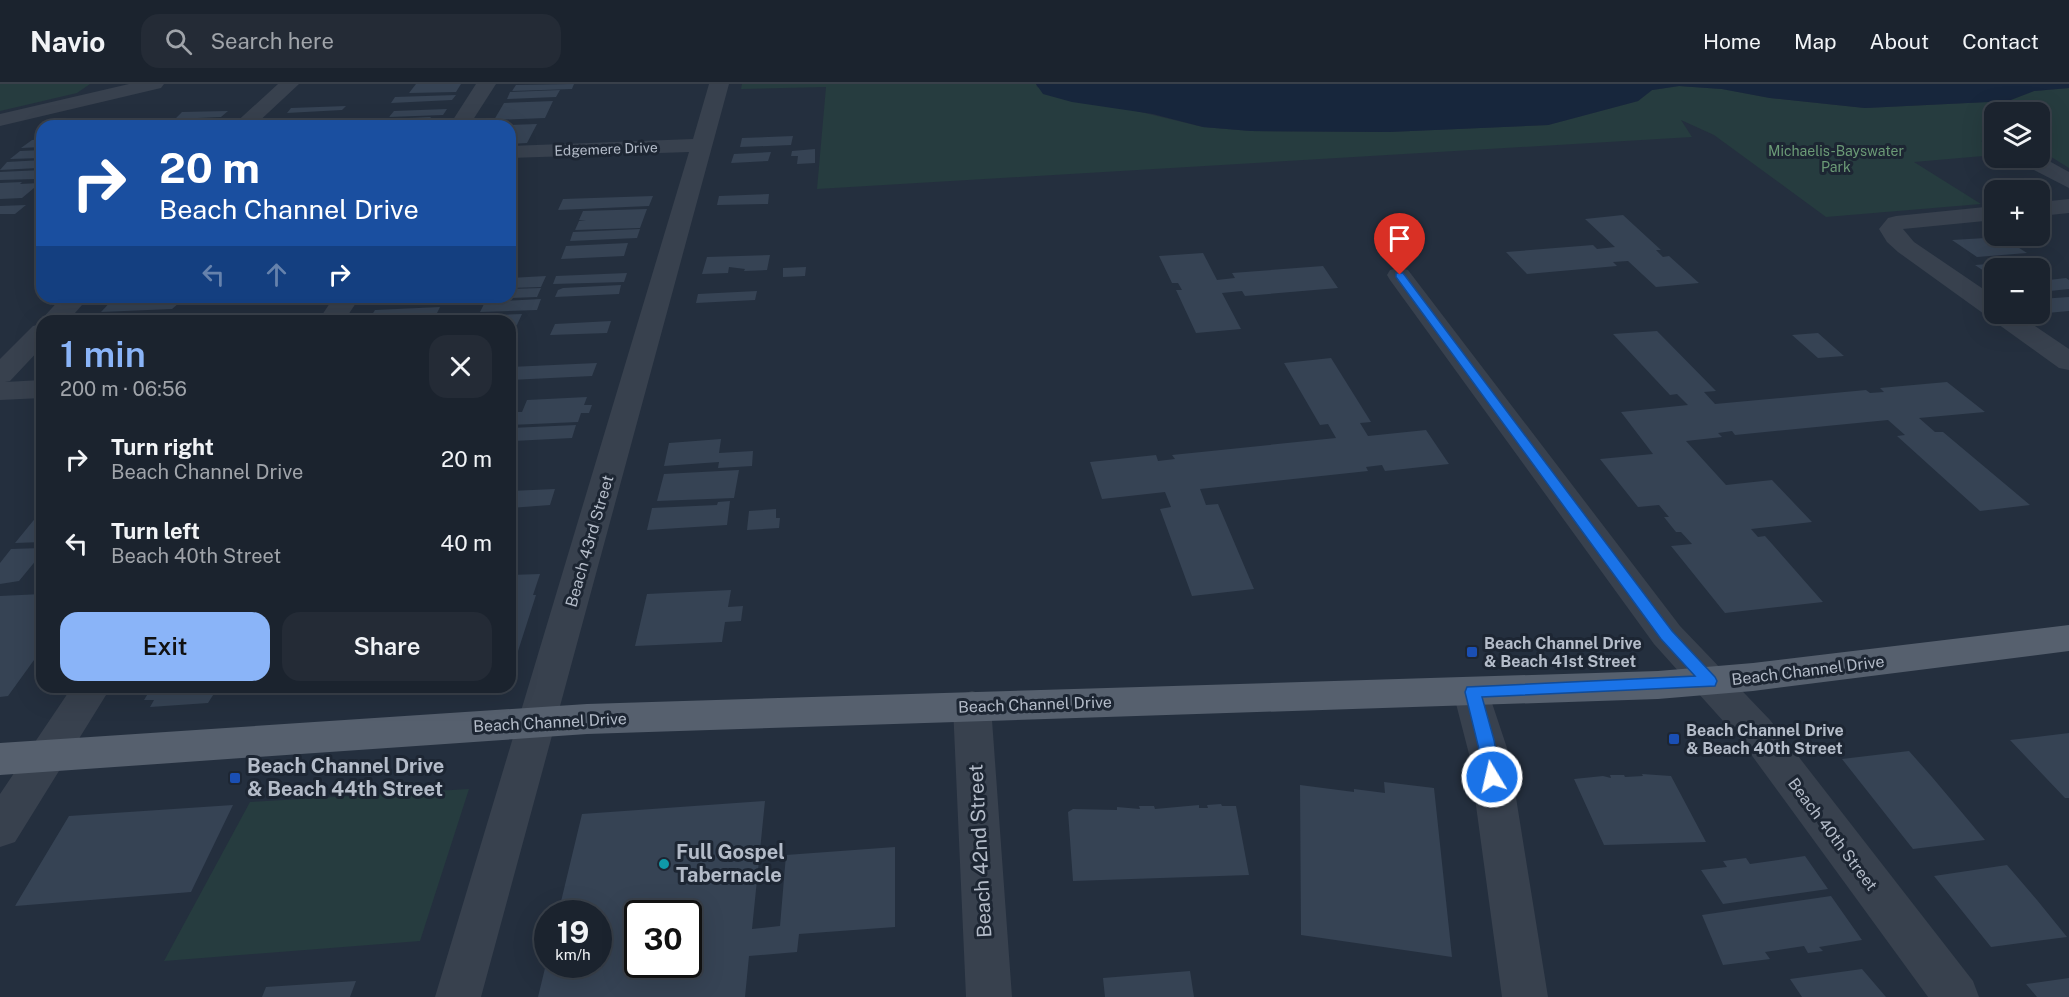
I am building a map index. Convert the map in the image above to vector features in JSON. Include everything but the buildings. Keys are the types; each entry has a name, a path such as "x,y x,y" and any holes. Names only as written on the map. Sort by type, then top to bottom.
{"main road":[{"name":"Beach Channel Drive","path":"0,759 537,722 972,706 1472,692 1709,681 2067,640"}],"street":[{"path":"4,130 29,121 33,112 154,84"},
{"path":"250,120 289,84"},
{"path":"463,120 486,84"},
{"name":"Beach 43rd Street","path":"458,997 719,84"},
{"name":"Edgemere Drive","path":"516,152 702,145"},
{"path":"2046,168 2069,181"},
{"path":"2050,208 2069,206"},
{"path":"1984,214 1901,221 1892,226 1892,233 1906,247 1984,301"},
{"name":"Beach 40th Street","path":"1400,275 1667,635 1756,731 1956,997"},
{"path":"59,315 70,303"},
{"path":"2015,324 2069,362"},
{"path":"0,375 36,338"},
{"path":"0,391 36,389"},
{"path":"1472,692 1489,754 1525,997"},
{"path":"0,829 88,693"},
{"name":"Beach 42nd Street","path":"972,706 989,997"}],"green space":[{"path":"0,84 90,84 77,93 0,111"},
{"name":"Michaelis-Bayswater Park","path":"742,84 1036,84 1037,87 1203,127 1251,131 1388,132 1548,125 1638,101 1652,90 1679,86 1722,89 1770,98 1865,108 1984,102 1984,141 1981,141 1984,143 1984,156 1914,162 1981,204 1826,217 1714,135 1681,120 1692,137 817,189 826,87 741,89"},
{"path":"2069,88 2069,168 2050,156 2050,102 1988,102 2008,101 2034,91"},
{"path":"469,789 420,941 164,961 250,802"}],"water":[{"path":"1036,84 2069,84 2069,88 2034,91 2008,101 1865,108 1770,98 1722,89 1679,86 1652,90 1638,101 1548,125 1388,132 1251,131 1203,127 1153,114 1072,102 1043,94"}],"place":[{"name":"Beach Channel Drive & Beach 41st Street","path":"1472,652"},
{"name":"Beach Channel Drive & Beach 40th Street","path":"1674,739"},
{"name":"Beach Channel Drive & Beach 44th Street","path":"235,778"},
{"name":"Full Gospel Tabernacle","path":"664,864"}],"route":[{"path":"1400,275 1667,635 1709,681 1628,687 1472,692 1486,740 1492,777"}]}
